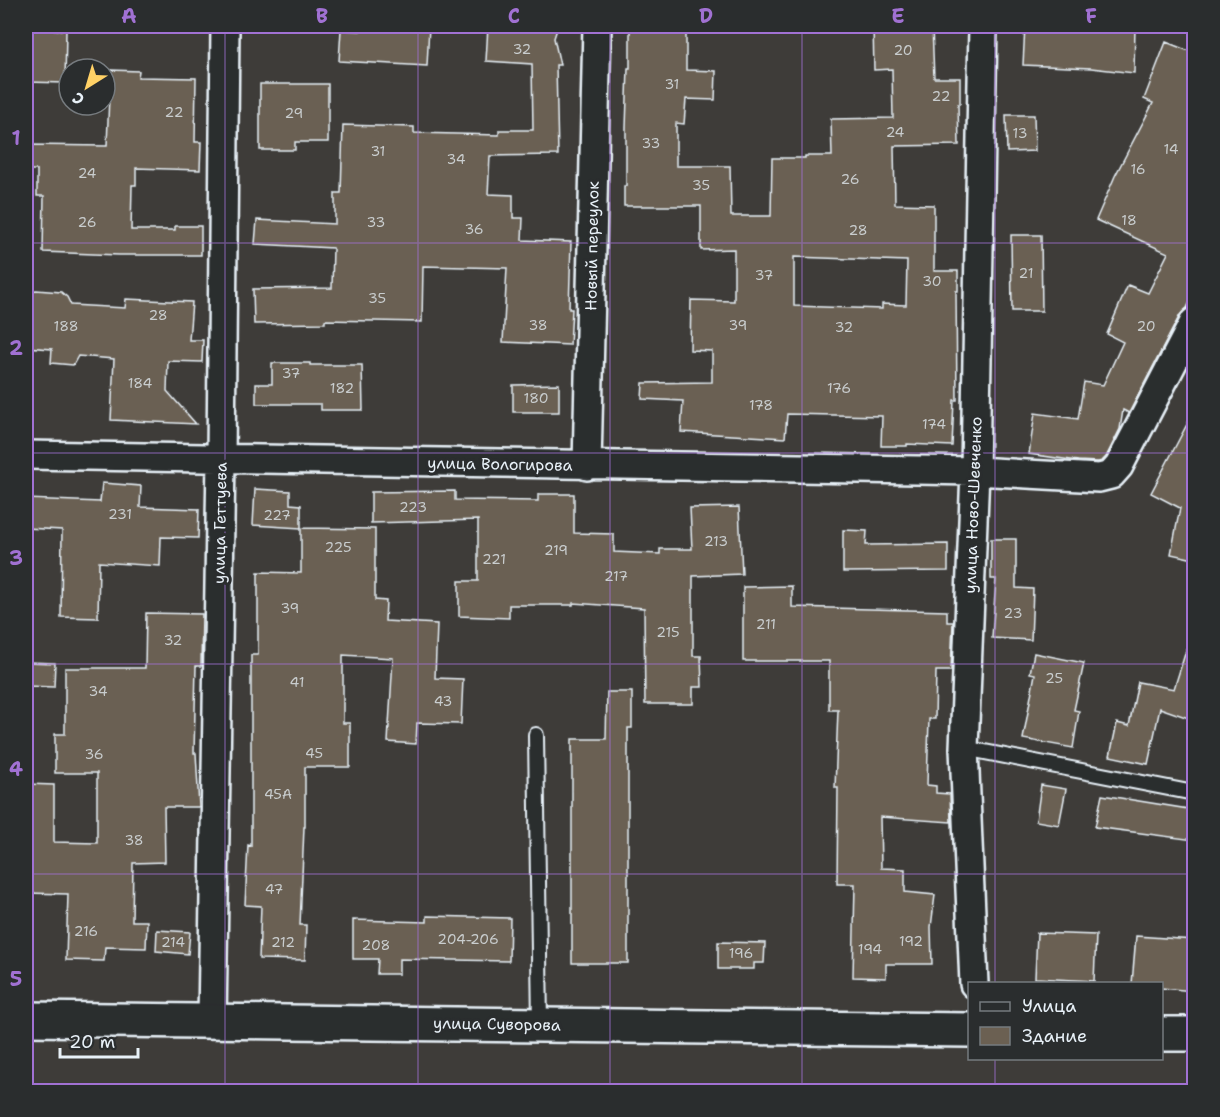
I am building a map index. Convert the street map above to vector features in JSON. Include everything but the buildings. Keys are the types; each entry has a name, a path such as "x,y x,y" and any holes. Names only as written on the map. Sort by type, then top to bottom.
{"street":[{"name":"улица Геттуева","path":"212,1021 225,26"},
{"name":"Новый переулок","path":"587,465 597,26"},
{"name":"улица Ново-Шевченко","path":"974,982 964,748 975,471 983,26"},
{"name":"улица Вологирова","path":"26,455 975,471 1099,478 1111,475 1119,466 1194,322"},
{"name":"улица Суворова","path":"26,1019 968,1030"},
{"path":"1163,1034 1194,1034"}],"lane":[{"path":"536,735 540,1025"},
{"path":"964,748 1194,793"}]}
